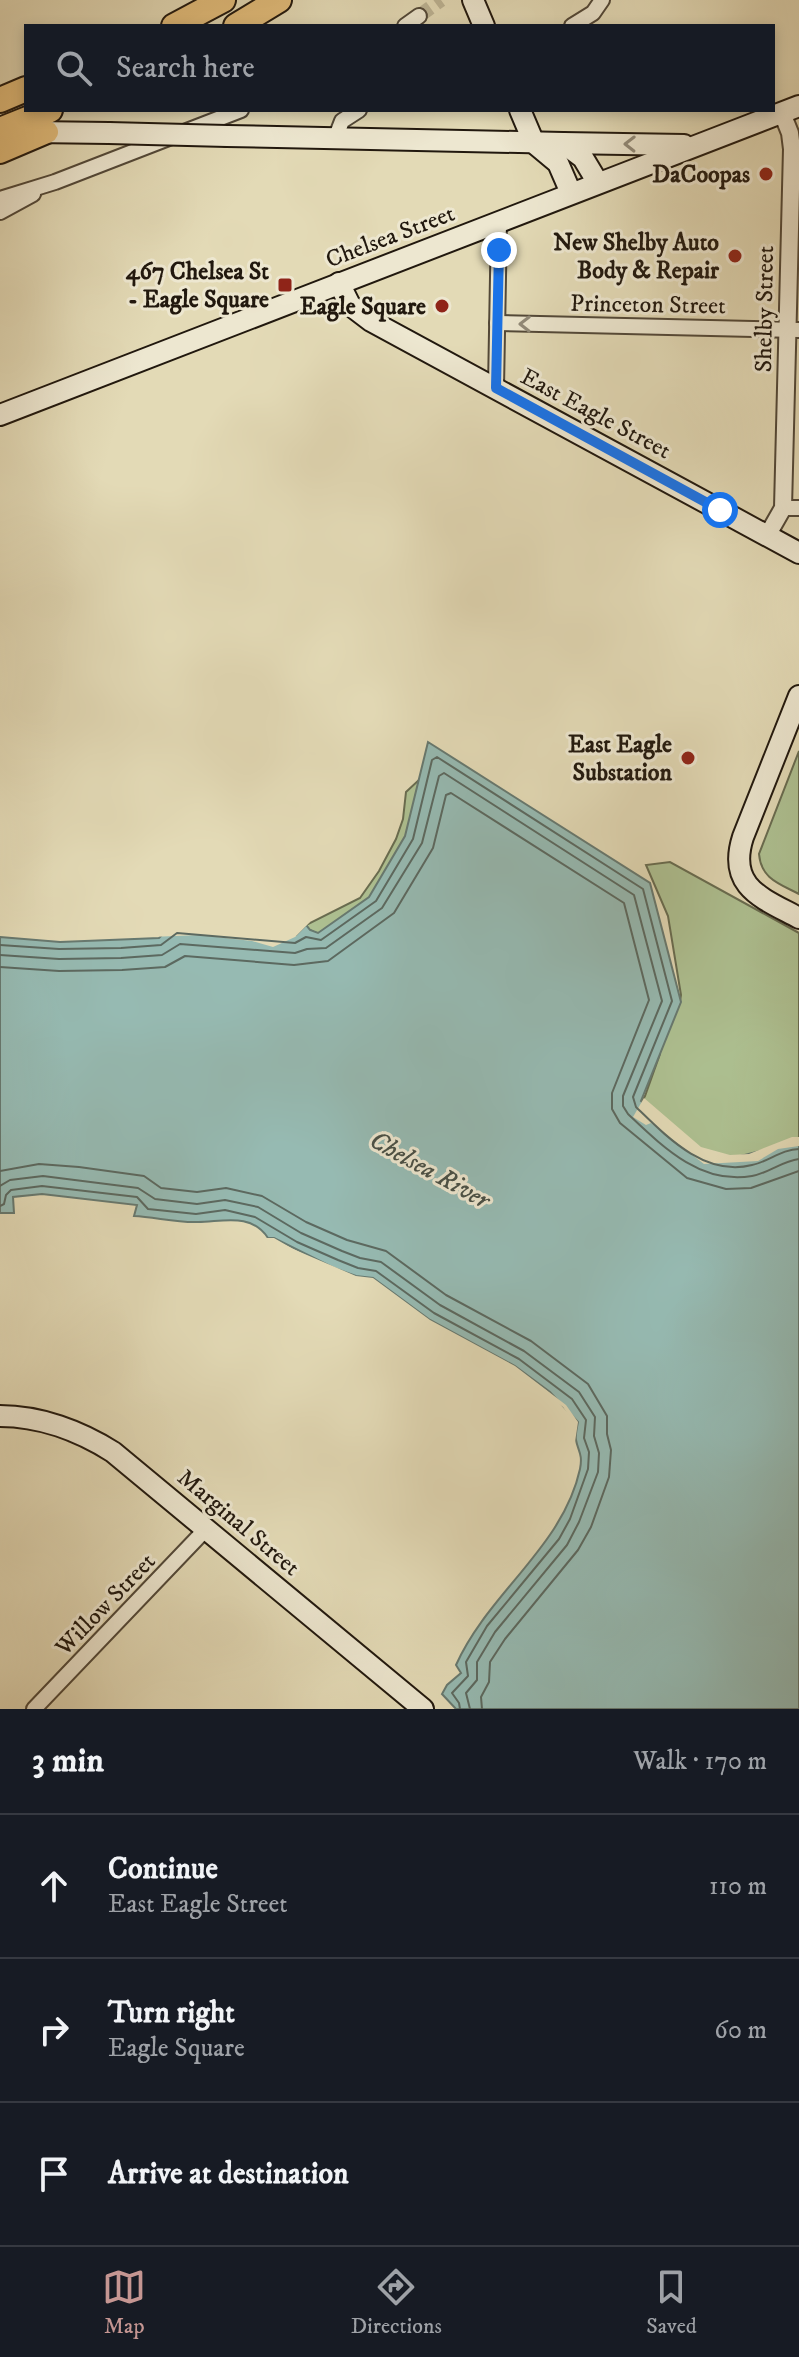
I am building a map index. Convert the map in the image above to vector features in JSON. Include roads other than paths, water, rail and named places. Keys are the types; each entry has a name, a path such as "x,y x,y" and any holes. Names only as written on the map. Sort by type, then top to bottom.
{"highway":[{"path":"178,24 223,0"},
{"path":"239,24 279,0"},
{"path":"0,100 24,90"},
{"path":"0,131 48,121"},
{"path":"0,152 48,121"}],"main road":[{"path":"473,0 483,24"},
{"name":"Chelsea Street","path":"0,415 790,109"},
{"path":"521,112 534,143 558,163 571,193"},
{"path":"48,121 109,133 696,146"},
{"path":"563,143 583,158 598,183"},
{"name":"East Eagle Street","path":"339,283 350,305 363,316 799,553"},
{"path":"799,696 743,837 738,861 743,879 751,890 799,918"},
{"name":"Marginal Street","path":"0,1416 49,1423 92,1439 127,1463 423,1709"}],"street":[{"path":"575,24 593,13 602,0"},
{"path":"408,24 419,16"},
{"name":"Shelby Street","path":"790,109 790,133 795,149 791,508"},
{"path":"0,199 55,182 236,112"},
{"path":"335,139 342,121 356,112"},
{"path":"0,212 55,182"},
{"path":"496,388 499,221"},
{"name":"Princeton Street","path":"497,323 793,330"},
{"path":"767,536 791,508"},
{"name":"Willow Street","path":"34,1709 206,1529"}],"water":[{"name":"Chelsea River","path":"428,742 650,883 681,1002 641,1101 699,1151 729,1159 799,1141 799,1709 456,1709 442,1694 461,1673 456,1665 470,1639 542,1546 571,1497 581,1464 576,1438 578,1422 550,1392 515,1366 430,1320 373,1278 334,1268 274,1238 268,1238 261,1230 245,1222 190,1222 134,1216 137,1205 42,1194 13,1197 14,1213 0,1213 0,937 60,942 159,938 172,925 296,935 306,925 318,933 369,897 405,836"}],"tunnel":[{"path":"419,16 441,0"}],"place":[{"name":"DaCoopas","path":"766,174"},
{"name":"New Shelby Auto Body & Repair","path":"735,256"},
{"name":"467 Chelsea St - Eagle Square","path":"285,285"},
{"name":"Eagle Square","path":"442,306"},
{"name":"East Eagle Substation","path":"688,758"}]}
